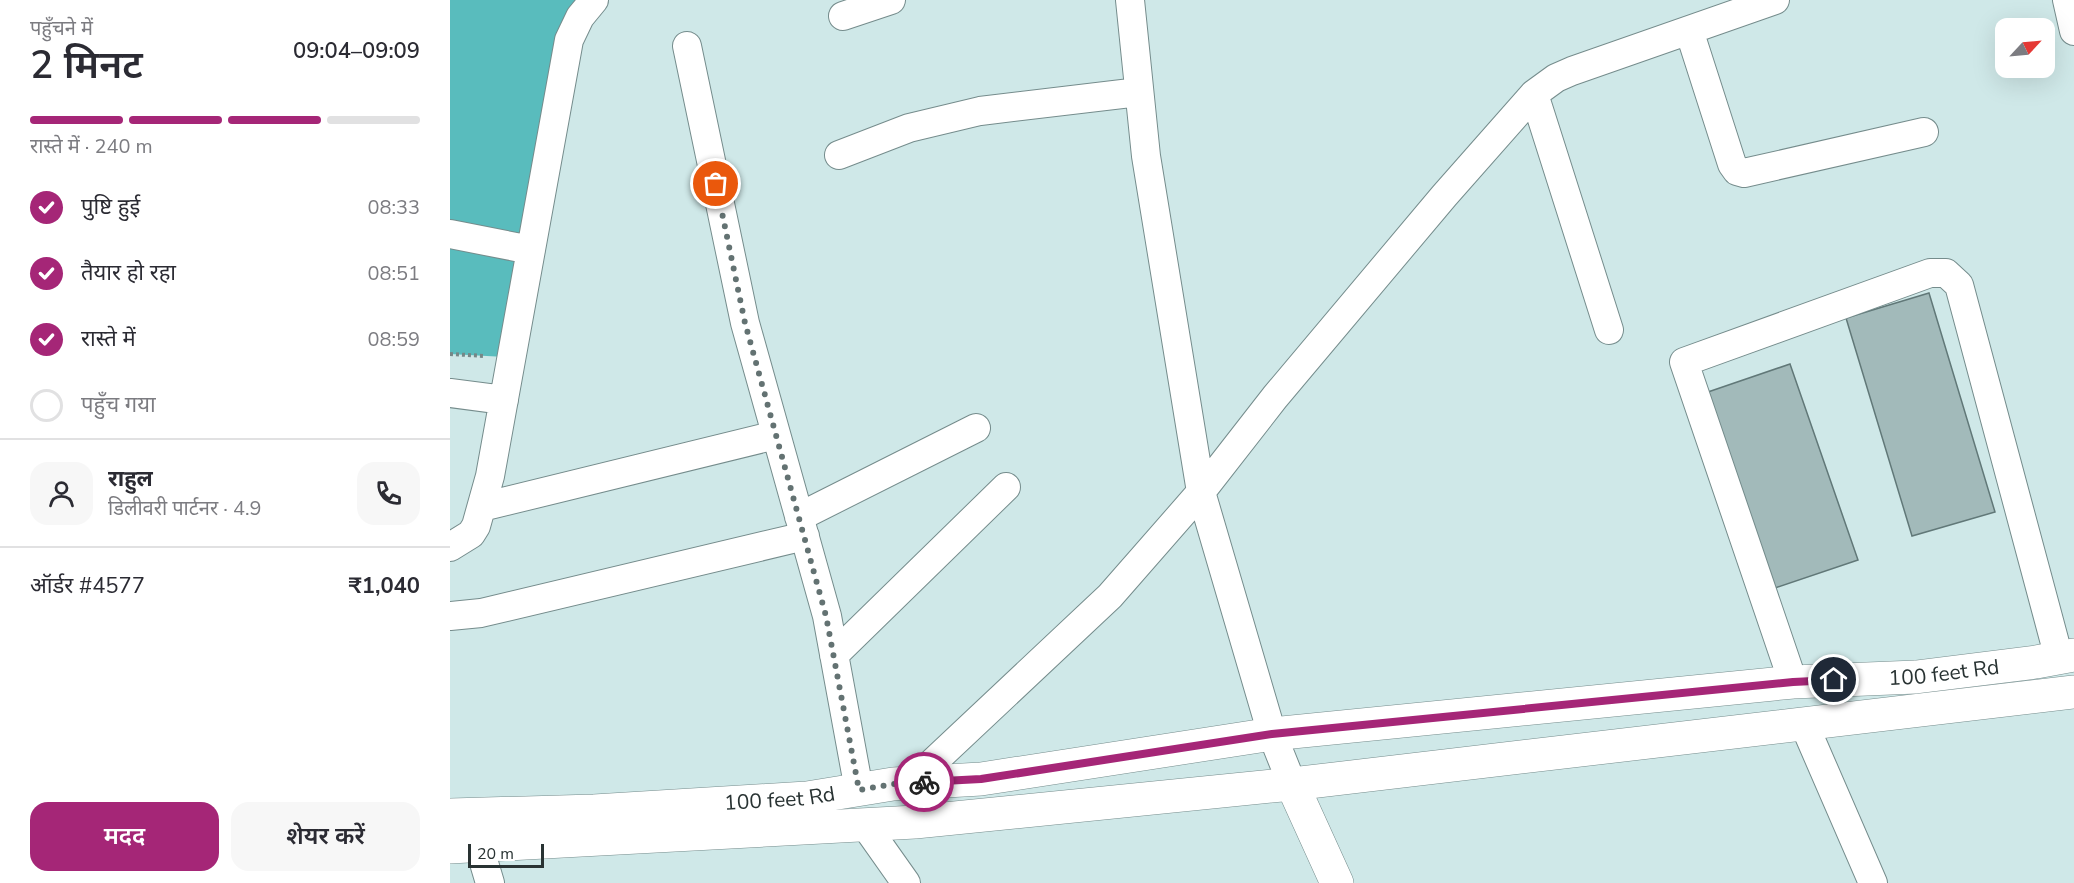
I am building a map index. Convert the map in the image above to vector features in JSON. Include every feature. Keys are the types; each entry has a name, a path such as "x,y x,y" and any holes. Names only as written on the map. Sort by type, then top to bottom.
{"main road":[{"name":"100 feet Rd","path":"450,815 594,811 807,798 911,783 981,779 1272,734 1793,682 1916,677 2061,657"},
{"path":"465,847 865,825 1292,784 2065,694 2061,657"},
{"path":"1292,784 1337,883"}],"street":[{"path":"450,547 471,534 482,507 490,476 569,40 580,17 594,0"},
{"path":"843,16 891,0"},
{"path":"1130,0 1146,156 1201,492 1272,734 1292,784"},
{"path":"911,783 1110,596 1201,492 1275,397 1444,196 1534,94 1556,78 1572,71 1775,0"},
{"path":"2067,0 2074,31"},
{"path":"1689,30 1732,164 1737,171 1744,173 1924,132"},
{"path":"687,46 745,323 826,616 859,790"},
{"path":"839,155 909,128 962,114 1139,92"},
{"path":"1534,94 1609,330"},
{"path":"450,234 531,250"},
{"path":"1793,682 1683,362 1930,273 1946,273 1959,285 2061,657"},
{"path":"450,393 504,400"},
{"path":"450,616 481,613 802,527 976,428"},
{"path":"482,507 776,435"},
{"path":"834,655 1006,487"},
{"path":"1804,724 1873,883"},
{"path":"865,825 906,883"},
{"path":"465,847 490,883"}],"shaded area":[{"path":"450,0 578,0 523,358 450,354"}],"building":[{"path":"1929,293 1995,512 1912,536 1846,318"},
{"path":"1790,364 1858,560 1772,589 1705,393"}],"way so far":[{"path":"716,184 745,323 826,616 859,790 893,784 924,782"}],"route":[{"path":"924,782 981,779 1272,734 1793,682 1834,680"}]}
